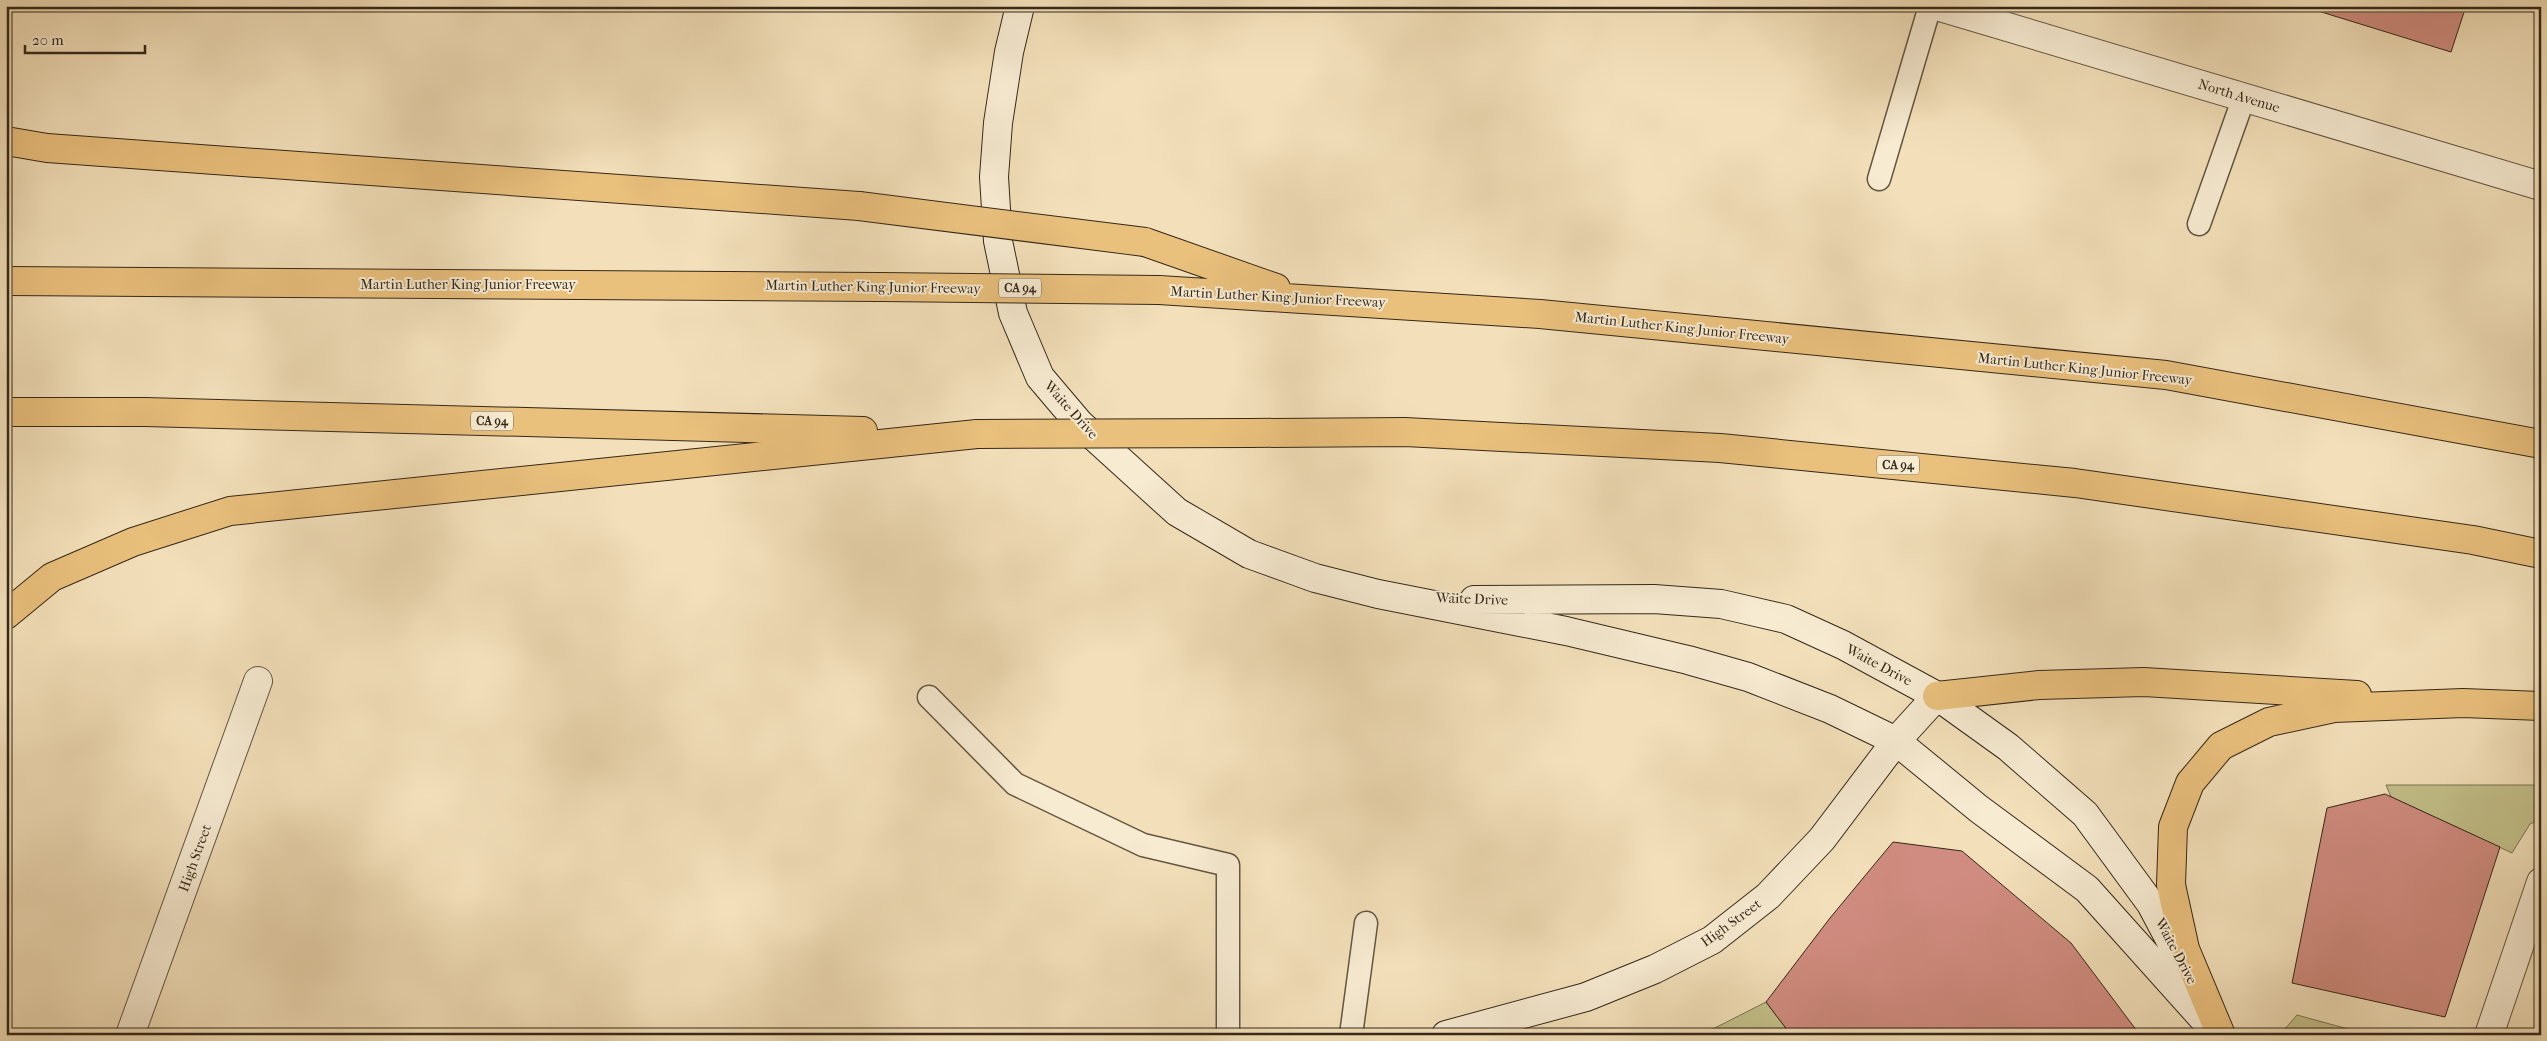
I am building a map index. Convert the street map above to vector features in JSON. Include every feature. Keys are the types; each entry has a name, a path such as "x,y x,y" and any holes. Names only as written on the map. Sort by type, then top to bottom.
{"highway":[{"path":"6,141 47,148 859,206 1145,242 1306,298"},
{"name":"Martin Luther King Junior Freeway","path":"6,281 1159,290 1306,298 1540,314 2166,375 2541,444"},
{"name":"CA 94","path":"6,412 145,412 977,434 1405,432 1720,448 2075,482 2464,539 2541,554"},
{"path":"6,615 52,577 133,542 230,511 977,434"},
{"path":"1937,696 2039,686 2144,682 2277,688 2463,703 2541,706"},
{"path":"2220,1035 2185,950 2171,885 2173,827 2190,784 2221,746 2269,722 2334,708 2463,703"}],"main road":[{"name":"Waite Drive","path":"1020,6 1007,61 998,123 994,177 998,241 1013,313 1040,377 1079,422 1177,512 1249,554 1315,578 1378,594 1566,631 1688,660 1748,677 1830,709 1896,741 1979,809 2087,890 2220,1035"},
{"name":"North Avenue","path":"1937,6 2541,186"},
{"name":"Waite Drive","path":"1378,594 1460,600 1587,602 1654,599 1721,604 1786,619 1843,645 1937,696 2008,748 2085,814 2151,904 2220,1035"},
{"name":"High Street","path":"130,1035 258,681"},
{"name":"High Street","path":"1446,1035 1586,997 1655,969 1712,940 1768,896 1822,839 1858,788 1896,741 1937,696"},
{"path":"2489,1035 2541,882"}],"lane":[{"path":"1879,179 1930,6"},
{"path":"2199,224 2244,97"},
{"path":"929,697 1014,784 1143,845 1228,865 1228,1035"},
{"path":"1351,1035 1366,923"}],"shaded area":[{"path":"2386,785 2541,785 2541,819 2530,824 2512,853 2391,797"},
{"path":"1766,1002 1791,1035 1701,1035"},
{"path":"2297,1015 2370,1035 2288,1035 2284,1030"}],"building":[{"path":"2302,6 2466,6 2451,52"},
{"path":"2385,794 2500,847 2445,1017 2292,983 2327,808"},
{"path":"1893,842 1962,851 2071,943 2140,1035 1791,1035 1766,1002 1830,918"}]}
